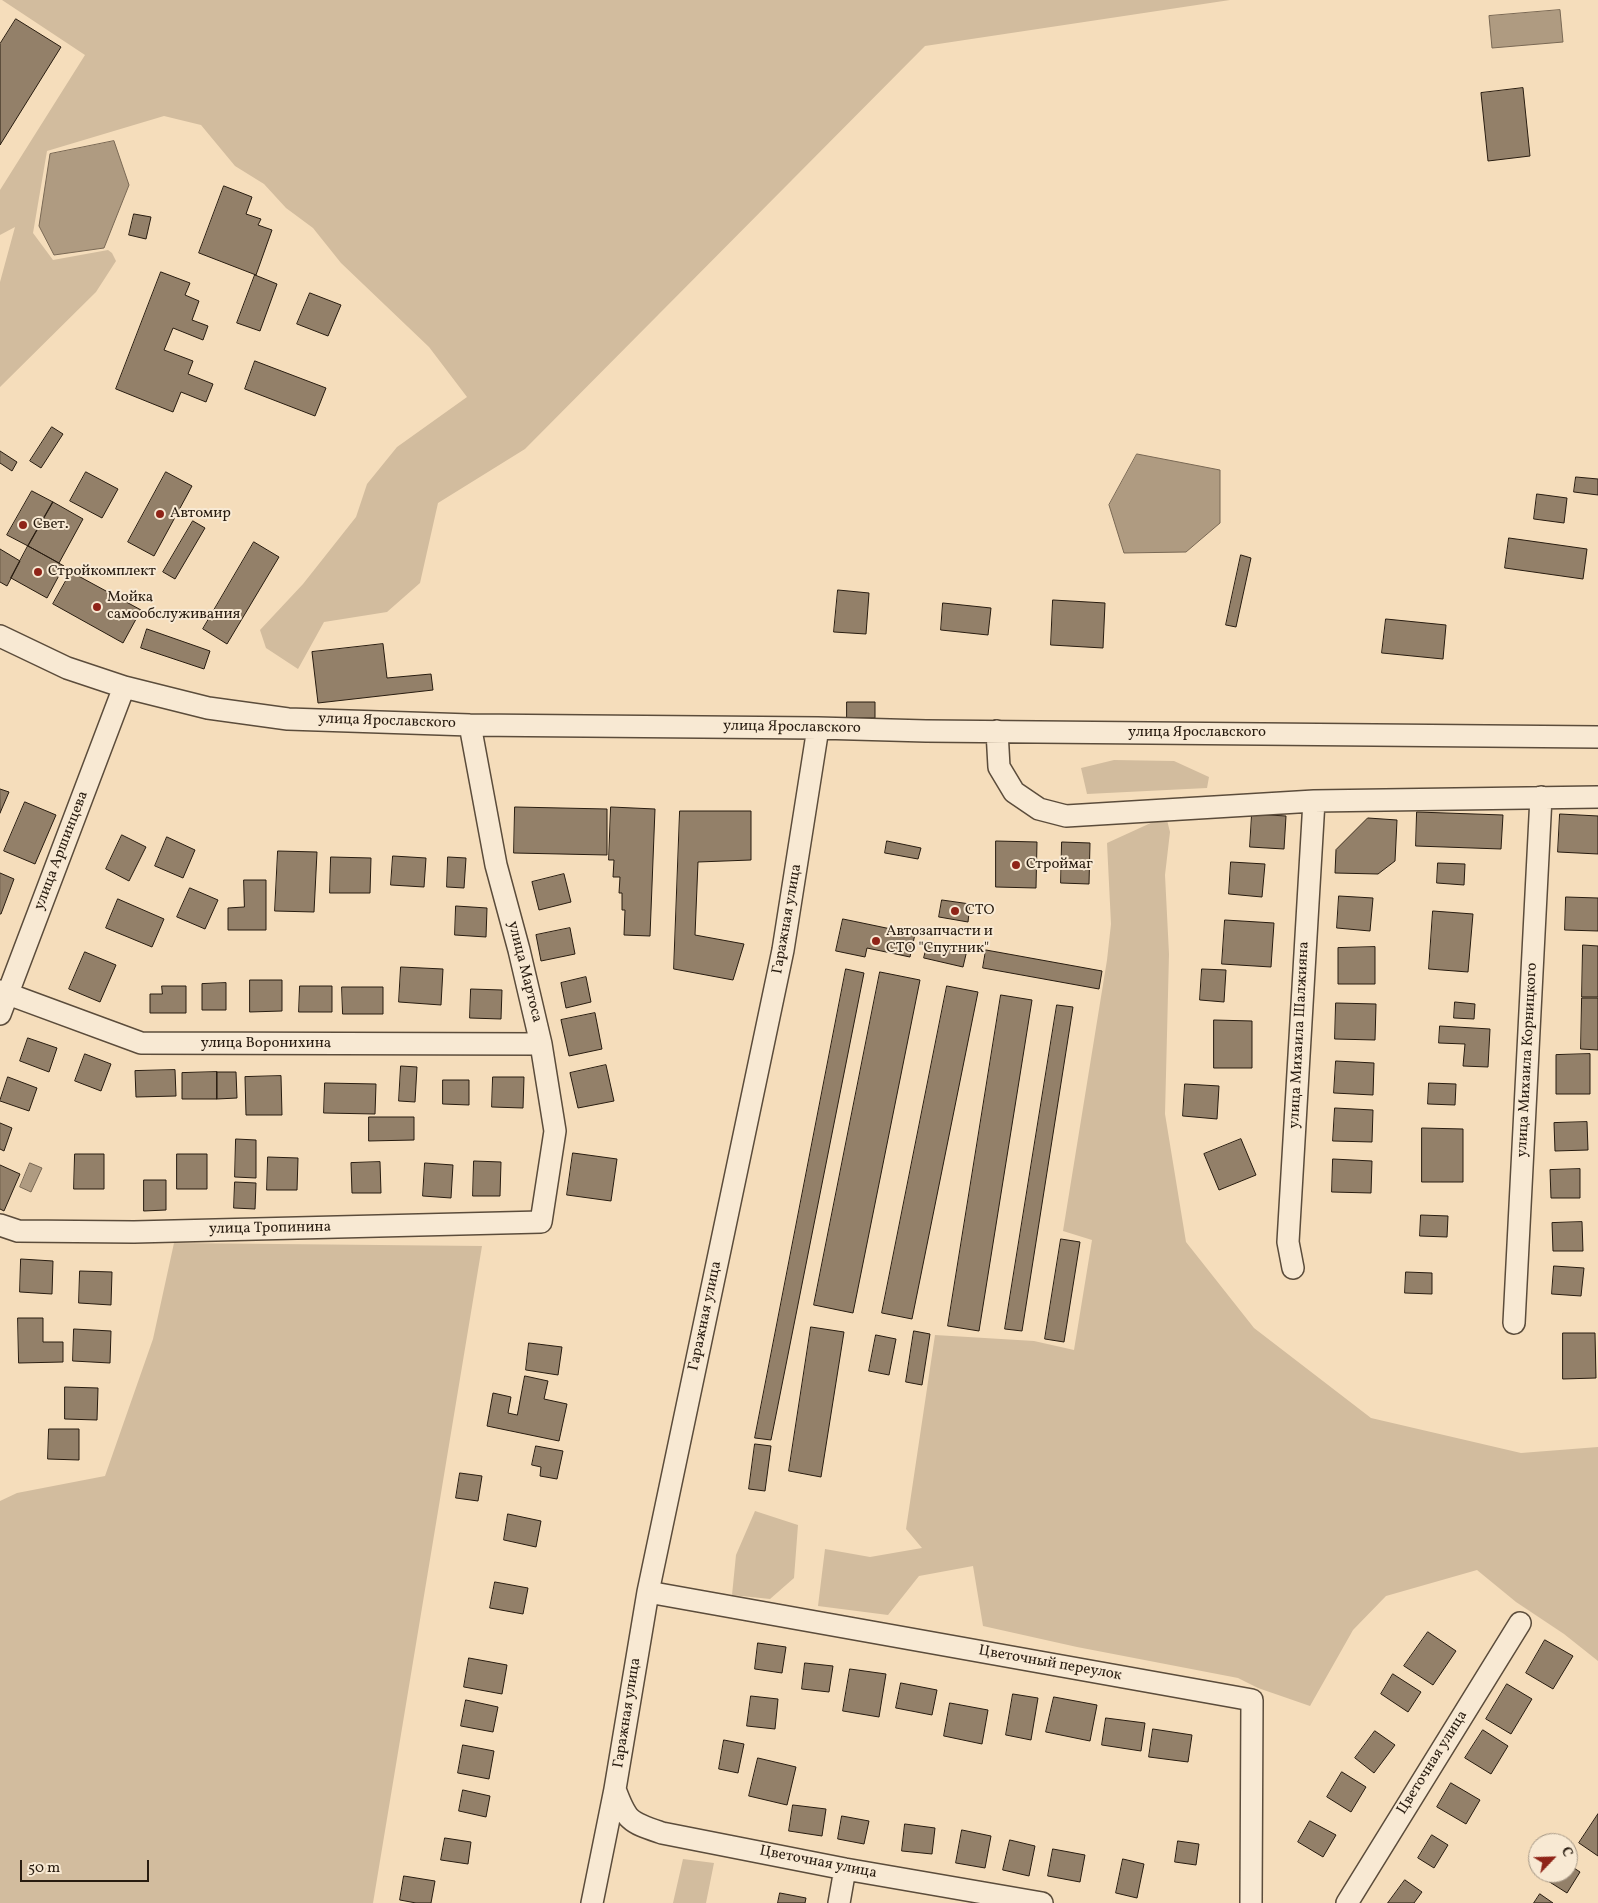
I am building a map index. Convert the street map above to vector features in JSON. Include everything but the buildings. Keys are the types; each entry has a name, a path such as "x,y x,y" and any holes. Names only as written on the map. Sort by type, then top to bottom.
{"street":[{"name":"улица Ярославского","path":"0,636 67,668 124,687 208,708 288,719 470,725 1598,737"},
{"name":"улица Аршинцева","path":"0,1014 4,993 124,687"},
{"name":"улица Мартоса","path":"470,725 496,865 519,950 541,1044 555,1131 541,1222"},
{"name":"Гаражная улица","path":"592,1903 616,1788 648,1592 783,950 818,728"},
{"path":"997,731 998,768 1014,792 1039,809 1066,816 1314,801 1598,797"},
{"name":"улица Михаила Корницкого","path":"1514,1323 1541,797"},
{"name":"улица Михаила Шалжияна","path":"1293,1268 1288,1242 1314,801"},
{"name":"улица Воронихина","path":"4,993 141,1044 541,1044"},
{"name":"улица Тропинина","path":"0,1225 18,1231 134,1232 541,1222"},
{"name":"Цветочный переулок","path":"648,1592 1252,1700 1251,1903"},
{"name":"Цветочная улица","path":"1347,1903 1520,1623"},
{"name":"Цветочная улица","path":"616,1788 622,1807 633,1823 662,1833 845,1869 1042,1903"},
{"path":"839,1903 845,1869"}],"shaded area":[{"path":"2,0 1230,0 925,46 525,449 438,503 420,583 387,612 324,622 298,669 266,648 260,630 303,584 356,517 367,484 397,447 467,397 429,347 341,263 313,228 286,208 264,184 235,166 201,125 164,116 47,151 33,233 53,260 108,250 116,261 96,292 0,387 0,282 15,227 0,235 0,190 85,55"},
{"path":"1560,10 1563,42 1492,48 1489,16"},
{"path":"114,141 129,185 104,248 54,255 39,226 50,154"},
{"path":"1137,454 1220,470 1220,523 1186,552 1124,553 1109,505"},
{"path":"1114,760 1174,761 1209,777 1207,788 1087,794 1081,768"},
{"path":"1166,816 1170,832 1165,875 1169,954 1165,1114 1186,1242 1254,1328 1371,1418 1521,1453 1598,1447 1598,1661 1564,1634 1516,1602 1477,1570 1386,1596 1353,1630 1310,1706 1258,1688 1238,1678 1077,1647 983,1626 973,1566 919,1576 888,1615 818,1606 825,1549 870,1557 922,1548 906,1529 935,1335 1034,1341 1074,1350 1092,1240 1063,1231 1107,960 1111,924 1107,843"},
{"path":"30,1163 42,1168 31,1192 20,1187"},
{"path":"174,1243 482,1246 373,1903 0,1903 0,1501 17,1493 105,1476 153,1339"},
{"path":"755,1511 798,1525 794,1578 770,1599 732,1595 736,1555"},
{"path":"683,1859 714,1863 706,1903 673,1903"}],"place":[{"name":"Автомир","path":"160,514"},
{"name":"Свет.","path":"23,525"},
{"name":"Стройкомплект","path":"38,572"},
{"name":"Мойка самообслуживания","path":"97,607"},
{"name":"Строймаг","path":"1016,865"},
{"name":"СТО","path":"955,911"},
{"name":"Автозапчасти и СТО \"Спутник\"","path":"876,941"}]}
